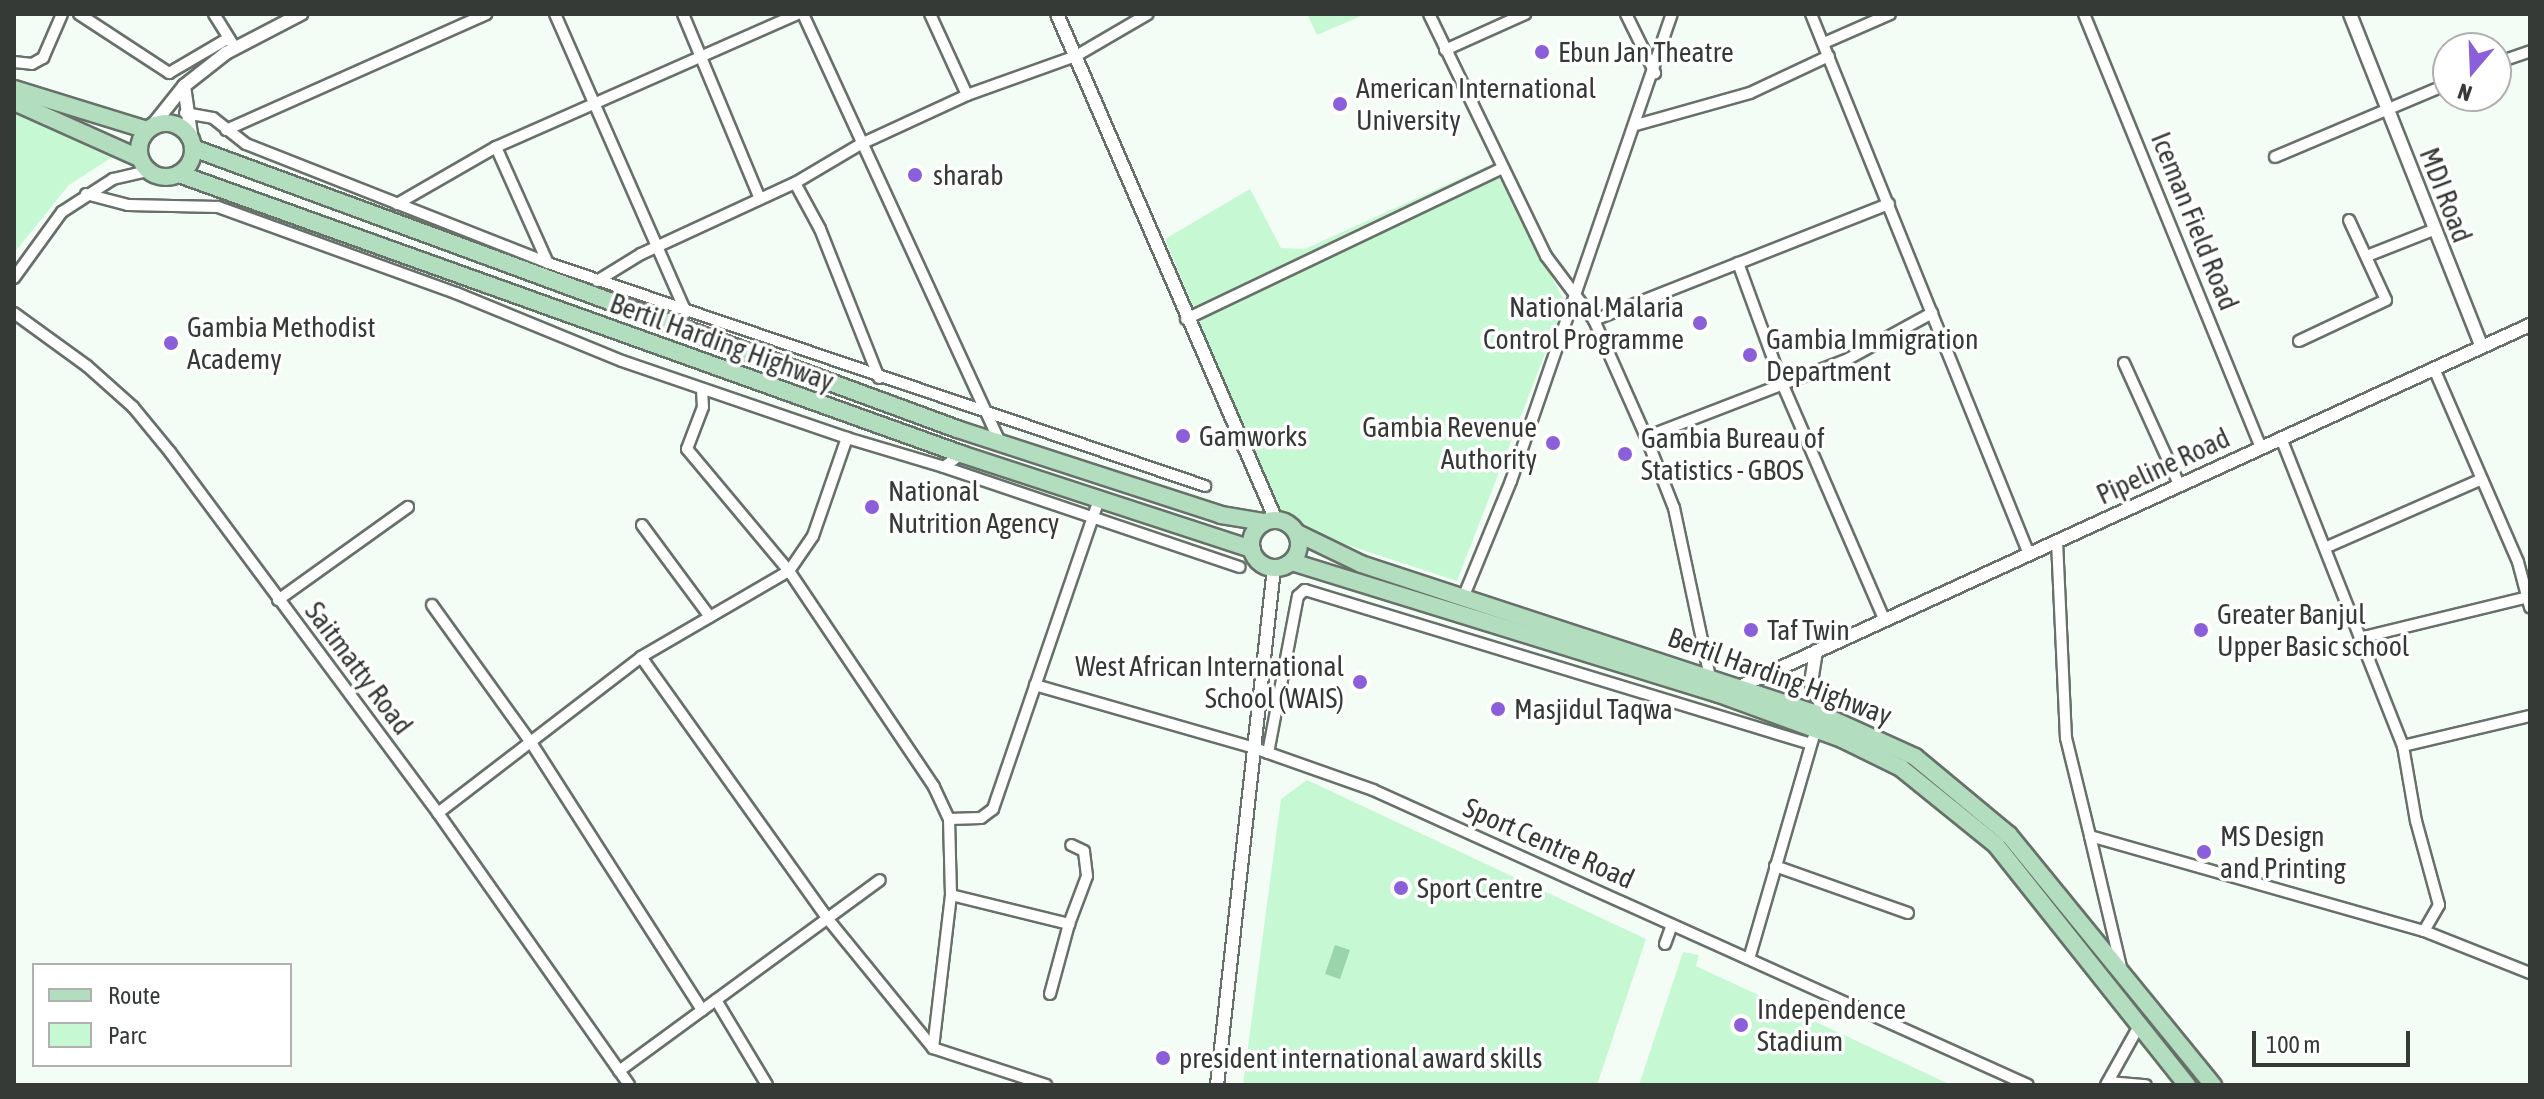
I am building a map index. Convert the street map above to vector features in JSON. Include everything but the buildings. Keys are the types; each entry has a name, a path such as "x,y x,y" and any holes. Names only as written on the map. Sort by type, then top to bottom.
{"main road":[{"path":"14,89 150,128 176,125 192,144 190,163 179,174 163,178 144,165 14,102"},
{"path":"144,165 139,143 150,128"},
{"name":"Bertil Harding Highway","path":"192,144 1000,443 1221,515 1270,521"},
{"name":"Bertil Harding Highway","path":"179,174 961,454 1252,549"},
{"path":"1270,521 1297,533 1299,551 1292,562 1274,568 1262,564 1252,549 1252,537 1270,521"},
{"name":"Bertil Harding Highway","path":"1297,533 1361,564 1741,686 1818,730 1901,768 1966,817 2015,868 2187,1085"},
{"name":"Bertil Harding Highway","path":"1292,562 1818,730 1915,757 1983,810 2122,970 2213,1085"}],"street":[{"path":"14,62 32,64 43,58 62,14"},
{"path":"79,14 169,73 301,14"},
{"path":"214,14 232,43"},
{"path":"226,130 486,14"},
{"path":"555,14 596,101 686,313"},
{"path":"683,14 703,55 760,199"},
{"path":"397,204 496,147 797,14"},
{"path":"803,14 983,413 1000,443"},
{"path":"930,14 967,95"},
{"path":"1057,14 1270,521"},
{"path":"597,281 657,247 795,183 861,144 967,95 1076,56 1148,14"},
{"path":"1429,14 1546,256 1594,320 1646,437 1674,508 1710,677"},
{"path":"1445,50 1525,14"},
{"path":"1626,14 1655,73"},
{"path":"1463,598 1511,481 1655,73 1672,14"},
{"path":"1811,14 2028,552"},
{"path":"1824,43 1890,14"},
{"name":"Iceman Field Road","path":"2084,14 2261,447"},
{"name":"MDI Road","path":"2350,14 2433,230 2482,347"},
{"path":"150,128 184,86 232,43"},
{"path":"1636,125 1750,93 1829,56"},
{"path":"184,86 185,113 192,144"},
{"path":"2275,157 2432,92"},
{"path":"185,113 213,118 246,144 597,281 1205,486"},
{"path":"496,147 548,263"},
{"path":"14,278 62,212 86,194 144,165"},
{"path":"1186,319 1503,168"},
{"path":"795,183 820,229 879,378"},
{"path":"86,194 128,205 218,207 702,389 1240,567"},
{"path":"1594,320 1889,204"},
{"path":"2299,341 2384,303 2387,296 2349,220"},
{"path":"2367,256 2433,230"},
{"path":"1738,263 1782,383 1884,619"},
{"name":"Saitmatty Road","path":"14,313 133,407 438,813 629,1085"},
{"path":"1646,437 1848,359 1932,313"},
{"name":"Pipeline Road","path":"1741,686 2028,552 2435,371 2530,325"},
{"path":"2124,363 2179,484"},
{"path":"2360,638 2529,602 2518,562 2435,371"},
{"path":"702,389 703,407 687,449 789,571 934,787 949,819 951,895 933,1048"},
{"path":"438,813 532,744 641,657 789,571 813,536 847,438"},
{"path":"2281,438 2327,547 2403,746 2416,821 2439,905 2424,931"},
{"path":"944,467 961,454"},
{"path":"2327,547 2482,479"},
{"path":"949,819 981,818 993,809 1099,500"},
{"path":"278,600 408,507"},
{"path":"642,525 710,617"},
{"path":"2057,541 2066,738 2122,970"},
{"path":"2518,562 2530,553"},
{"path":"1217,1085 1274,568"},
{"path":"1268,753 1298,596 1305,590 1818,730"},
{"path":"432,605 532,744 702,1010"},
{"path":"1749,959 1818,730 1811,683 1816,651"},
{"path":"641,657 827,918 933,1048 1046,1085"},
{"name":"Sport Centre Road","path":"1035,685 1254,748 1373,790 2028,1085"},
{"path":"2403,746 2530,716"},
{"path":"2090,836 2424,931 2530,973"},
{"path":"1050,994 1069,924 1087,876 1084,851 1071,845"},
{"path":"1775,866 1908,913"},
{"path":"619,1071 880,880"},
{"path":"951,895 1069,924"},
{"path":"1665,944 1672,925"},
{"path":"716,1000 767,1085"},
{"path":"2139,1026 2107,1084 2146,1085"}],"green space":[{"path":"1307,14 1360,14 1361,16 1317,35"},
{"path":"14,104 117,154 69,185 14,253"},
{"path":"1492,164 1565,302 1457,581 1283,524 1165,239 1250,189 1281,248 1305,249"},
{"name":"Sport Centre","path":"1307,780 1646,939 1597,1085 1243,1085 1281,799"},
{"name":"Independence Stadium","path":"1683,952 1699,955 1696,966 1951,1085 1639,1085"}],"shaded area":[{"path":"1335,945 1350,950 1340,979 1325,974"}],"place":[{"name":"Ebun Jan Theatre","path":"1542,52"},
{"name":"American International University","path":"1340,104"},
{"name":"sharab","path":"915,175"},
{"name":"National Malaria Control Programme","path":"1700,323"},
{"name":"Gambia Methodist Academy","path":"171,343"},
{"name":"Gambia Immigration Department","path":"1750,355"},
{"name":"Gamworks","path":"1183,436"},
{"name":"Gambia Revenue Authority","path":"1553,443"},
{"name":"Gambia Bureau of Statistics - GBOS","path":"1625,454"},
{"name":"National Nutrition Agency","path":"872,507"},
{"name":"Taf Twin","path":"1751,630"},
{"name":"Greater Banjul Upper Basic school","path":"2201,630"},
{"name":"West African International School (WAIS)","path":"1360,682"},
{"name":"Masjidul Taqwa","path":"1498,709"},
{"name":"MS Design and Printing","path":"2204,852"},
{"name":"Sport Centre","path":"1401,888"},
{"name":"Independence Stadium","path":"1741,1025"},
{"name":"president international award skills","path":"1163,1058"}]}
